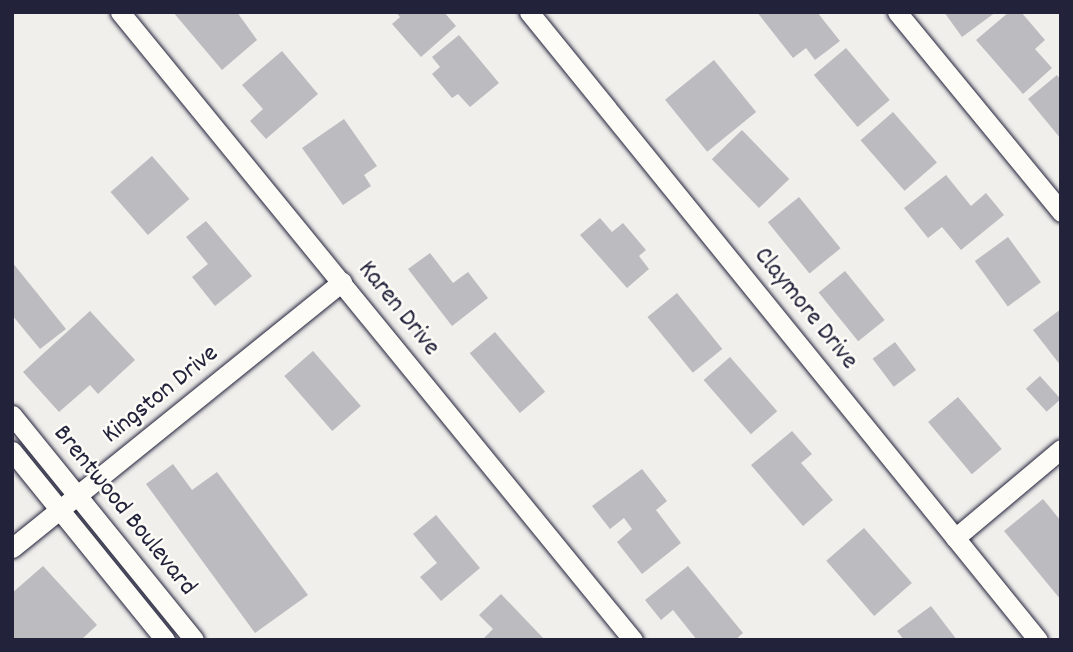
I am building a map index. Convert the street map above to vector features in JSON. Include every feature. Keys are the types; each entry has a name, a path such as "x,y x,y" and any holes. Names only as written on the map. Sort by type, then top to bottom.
{"street":[{"name":"Karen Drive","path":"120,12 633,640"},
{"name":"Claymore Drive","path":"529,12 1038,640"},
{"path":"897,12 1061,212"},
{"name":"Kingston Drive","path":"12,548 342,282"},
{"name":"Brentwood Boulevard","path":"12,415 194,640"},
{"path":"955,538 1061,449"},
{"name":"Brentwood Boulevard","path":"12,451 165,640"}],"building":[{"path":"173,12 237,12 257,40 222,70"},
{"path":"396,12 444,12 456,26 421,57 392,24 400,17"},
{"path":"757,12 817,12 840,41 815,60 806,48 793,58"},
{"path":"944,12 996,12 962,37"},
{"path":"1009,12 1021,12 1045,40 1035,49 1052,68 1023,94 976,40"},
{"path":"459,35 499,83 470,107 458,94 452,98 432,74 440,67 432,57"},
{"path":"846,48 890,100 858,127 814,75"},
{"path":"282,51 318,94 266,139 250,121 263,109 242,85"},
{"path":"714,60 756,112 707,152 665,100"},
{"path":"1057,75 1061,80 1061,139 1028,99"},
{"path":"893,112 937,163 905,191 861,140"},
{"path":"344,119 377,166 364,175 371,186 343,205 302,148"},
{"path":"742,130 789,179 759,208 712,159"},
{"path":"152,156 189,199 148,235 110,192"},
{"path":"946,175 971,206 986,193 1004,215 961,250 942,227 928,238 904,208"},
{"path":"799,197 841,248 809,273 768,222"},
{"path":"600,218 612,232 623,223 646,250 639,256 649,269 627,288 580,235"},
{"path":"206,221 252,276 215,306 192,277 208,264 186,237"},
{"path":"1008,237 1041,282 1008,306 975,261"},
{"path":"430,253 453,283 468,272 488,298 452,326 408,269"},
{"path":"12,262 66,329 40,349 12,315"},
{"path":"845,271 885,320 858,341 819,292"},
{"path":"677,293 722,349 693,373 647,317"},
{"path":"1061,309 1061,366 1033,330"},
{"path":"90,311 135,360 98,394 90,385 59,412 23,372"},
{"path":"495,332 545,392 520,413 470,353"},
{"path":"895,342 916,370 894,387 873,359"},
{"path":"313,351 361,406 332,431 284,376"},
{"path":"730,357 777,411 751,434 704,380"},
{"path":"1040,376 1061,399 1047,412 1026,389"},
{"path":"958,397 1002,449 972,474 928,422"},
{"path":"792,431 812,454 801,463 833,500 803,526 751,465"},
{"path":"173,464 192,490 217,472 308,595 255,633 146,484"},
{"path":"642,469 667,501 656,510 681,543 642,574 617,542 632,529 624,518 610,529 592,506"},
{"path":"1043,499 1061,521 1061,600 1004,531"},
{"path":"436,515 480,568 441,601 420,577 437,563 413,534"},
{"path":"864,528 912,583 874,616 826,561"},
{"path":"43,566 97,625 81,640 12,640 12,593"},
{"path":"688,566 743,633 735,640 697,640 673,610 661,620 645,600"},
{"path":"501,594 545,640 482,640 493,629 479,615"},
{"path":"931,606 957,640 904,640 897,631"}]}
